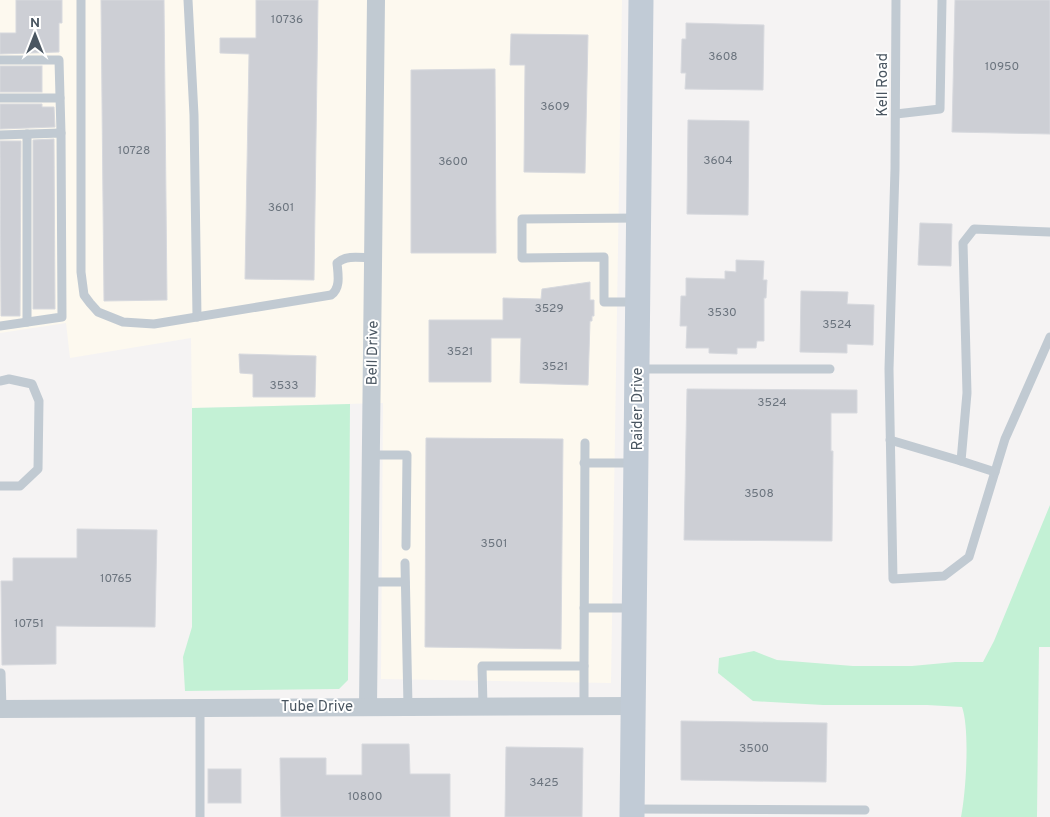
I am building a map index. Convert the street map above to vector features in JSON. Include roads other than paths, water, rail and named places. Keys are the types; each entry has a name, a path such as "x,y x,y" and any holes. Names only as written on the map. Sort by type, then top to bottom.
{"main road":[{"name":"Raider Drive","path":"632,813 641,0"}],"street":[{"name":"Bell Drive","path":"368,706 376,0"},
{"name":"Tube Drive","path":"1,709 634,706"}],"lane":[{"path":"81,0 81,272 84,294 98,312 123,322 154,324 331,295 336,292 338,286 337,263 341,259 373,258"},
{"path":"188,0 194,115 197,317"},
{"name":"Kell Road","path":"896,0 896,114 890,332 893,579 944,576 969,556 995,472"},
{"path":"896,114 940,108 942,0"},
{"path":"0,60 59,60 62,317 0,326"},
{"path":"0,98 60,98"},
{"path":"0,135 61,133"},
{"path":"28,134 28,322"},
{"path":"638,218 522,219 522,258 604,257 604,302 638,302"},
{"path":"961,461 967,393 963,243 974,229 1050,232"},
{"path":"890,440 995,472 1005,439 1050,337"},
{"path":"637,369 830,368"},
{"path":"0,381 8,379 32,384 39,401 38,469 20,486 0,486"},
{"path":"584,706 585,443"},
{"path":"371,455 407,455 406,546"},
{"path":"584,463 636,463"},
{"path":"405,563 408,706"},
{"path":"369,582 405,582"},
{"path":"584,608 635,608"},
{"path":"483,706 482,666 584,666"},
{"path":"0,673 2,673 1,709"},
{"path":"200,707 200,817"},
{"path":"632,813 865,810"}]}
